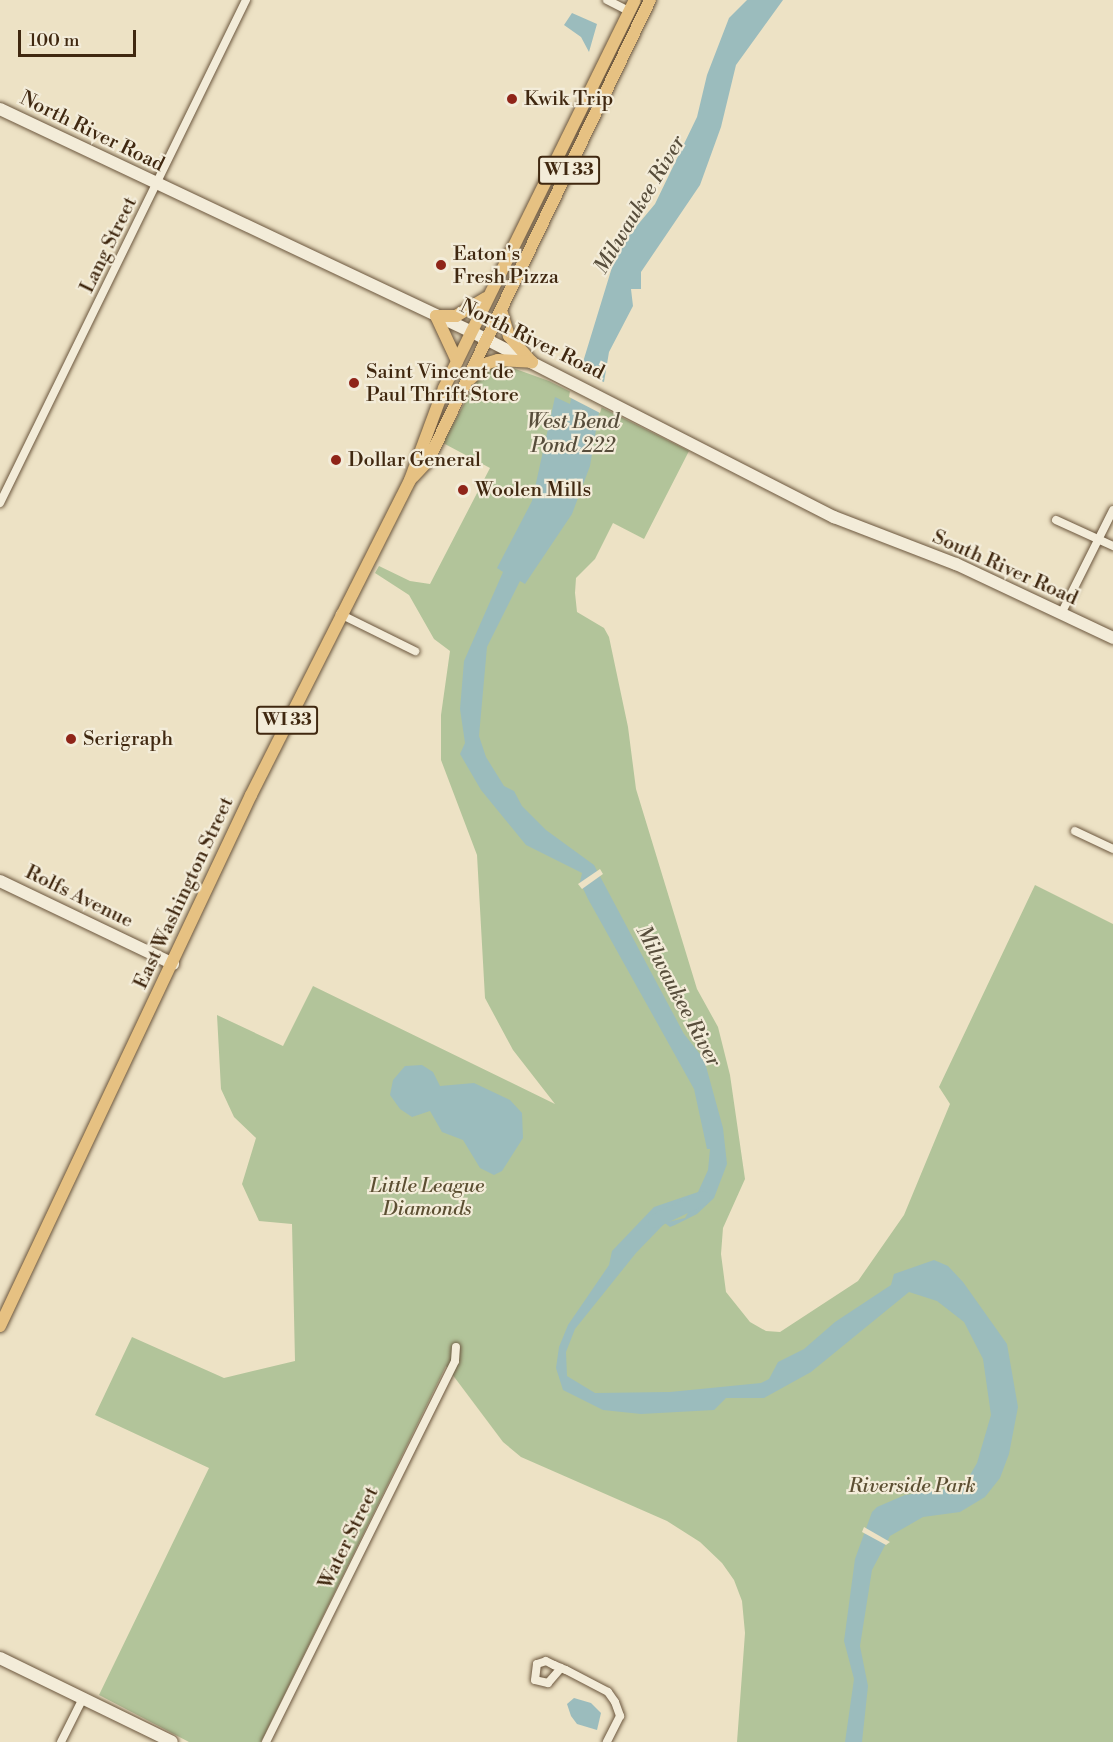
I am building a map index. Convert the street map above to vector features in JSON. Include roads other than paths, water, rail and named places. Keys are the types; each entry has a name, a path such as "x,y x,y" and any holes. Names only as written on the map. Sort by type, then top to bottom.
{"main road":[{"name":"East Washington Street","path":"410,480 428,461 650,0"},
{"name":"East Washington Street","path":"0,1326 339,614 410,480 457,361 632,6"},
{"path":"457,361 436,316 464,314 490,296"},
{"path":"501,310 509,336 532,362"},
{"path":"466,382 491,362 532,362"}],"street":[{"name":"Lang Street","path":"0,503 246,0"},
{"path":"607,0 632,6"},
{"name":"North River Road","path":"0,109 487,339 610,400 734,468 879,537"},
{"path":"1061,614 1113,510"},
{"path":"1056,519 1113,546"},
{"name":"South River Road","path":"879,537 956,564 1113,638"},
{"path":"339,614 415,651"},
{"path":"1075,831 1113,849"},
{"name":"Rolfs Avenue","path":"0,881 173,964"},
{"name":"Water Street","path":"266,1742 455,1361 456,1347"},
{"path":"0,1658 171,1742"},
{"path":"561,1668 608,1692 615,1702 620,1716 607,1742"},
{"path":"61,1742 83,1698"}],"water":[{"name":"West Bend Pond 222","path":"747,0 783,0 736,65 721,127 700,185 641,272 641,289 631,289 633,306 609,352 590,466 572,514 525,584 520,581 487,647 479,736 486,757 504,786 514,791 522,806 546,830 594,865 684,1034 704,1059 723,1128 727,1164 714,1198 697,1214 670,1227 665,1223 636,1253 575,1329 566,1352 567,1376 595,1393 670,1392 761,1383 769,1379 778,1362 804,1349 835,1322 891,1285 894,1274 934,1260 948,1266 963,1282 1007,1344 1018,1407 1009,1454 1000,1478 985,1497 960,1512 923,1517 890,1536 872,1570 860,1646 868,1686 862,1742 845,1742 854,1679 844,1641 855,1559 872,1512 877,1507 905,1495 960,1487 966,1482 977,1463 991,1415 983,1359 964,1322 937,1301 909,1292 811,1372 764,1398 726,1398 714,1410 641,1414 603,1410 563,1390 556,1368 559,1347 568,1325 609,1265 612,1251 654,1207 698,1192 708,1170 710,1149 707,1149 694,1089 588,899 580,882 582,873 526,845 481,790 460,754 465,743 460,709 464,661 503,572 497,568 532,501 555,397 570,404 578,365 583,362 613,264 630,234 655,204 697,117 707,75 729,18","holes":["686,1205 690,1209 685,1218 668,1222 670,1212"]},
{"path":"572,13 597,24 589,52 581,37 564,25"},
{"path":"422,1065 433,1072 440,1086 474,1083 510,1100 522,1113 523,1138 502,1171 494,1175 480,1168 463,1140 442,1132 430,1111 412,1117 400,1109 390,1095 393,1080 405,1066"},
{"path":"574,1698 591,1703 601,1713 597,1730 577,1724 571,1716 567,1704"}],"waterway":[{"name":"Milwaukee River","path":"655,1221 703,1198"}],"place":[{"name":"Kwik Trip","path":"512,99"},
{"name":"Eaton's Fresh Pizza","path":"441,265"},
{"name":"Saint Vincent de Paul Thrift Store","path":"354,383"},
{"name":"Dollar General","path":"336,460"},
{"name":"Woolen Mills","path":"463,490"},
{"name":"Serigraph","path":"71,739"}],"park label":[{"name":"Little League Diamonds","path":"427,1198"},
{"name":"Riverside Park","path":"912,1486"}]}
